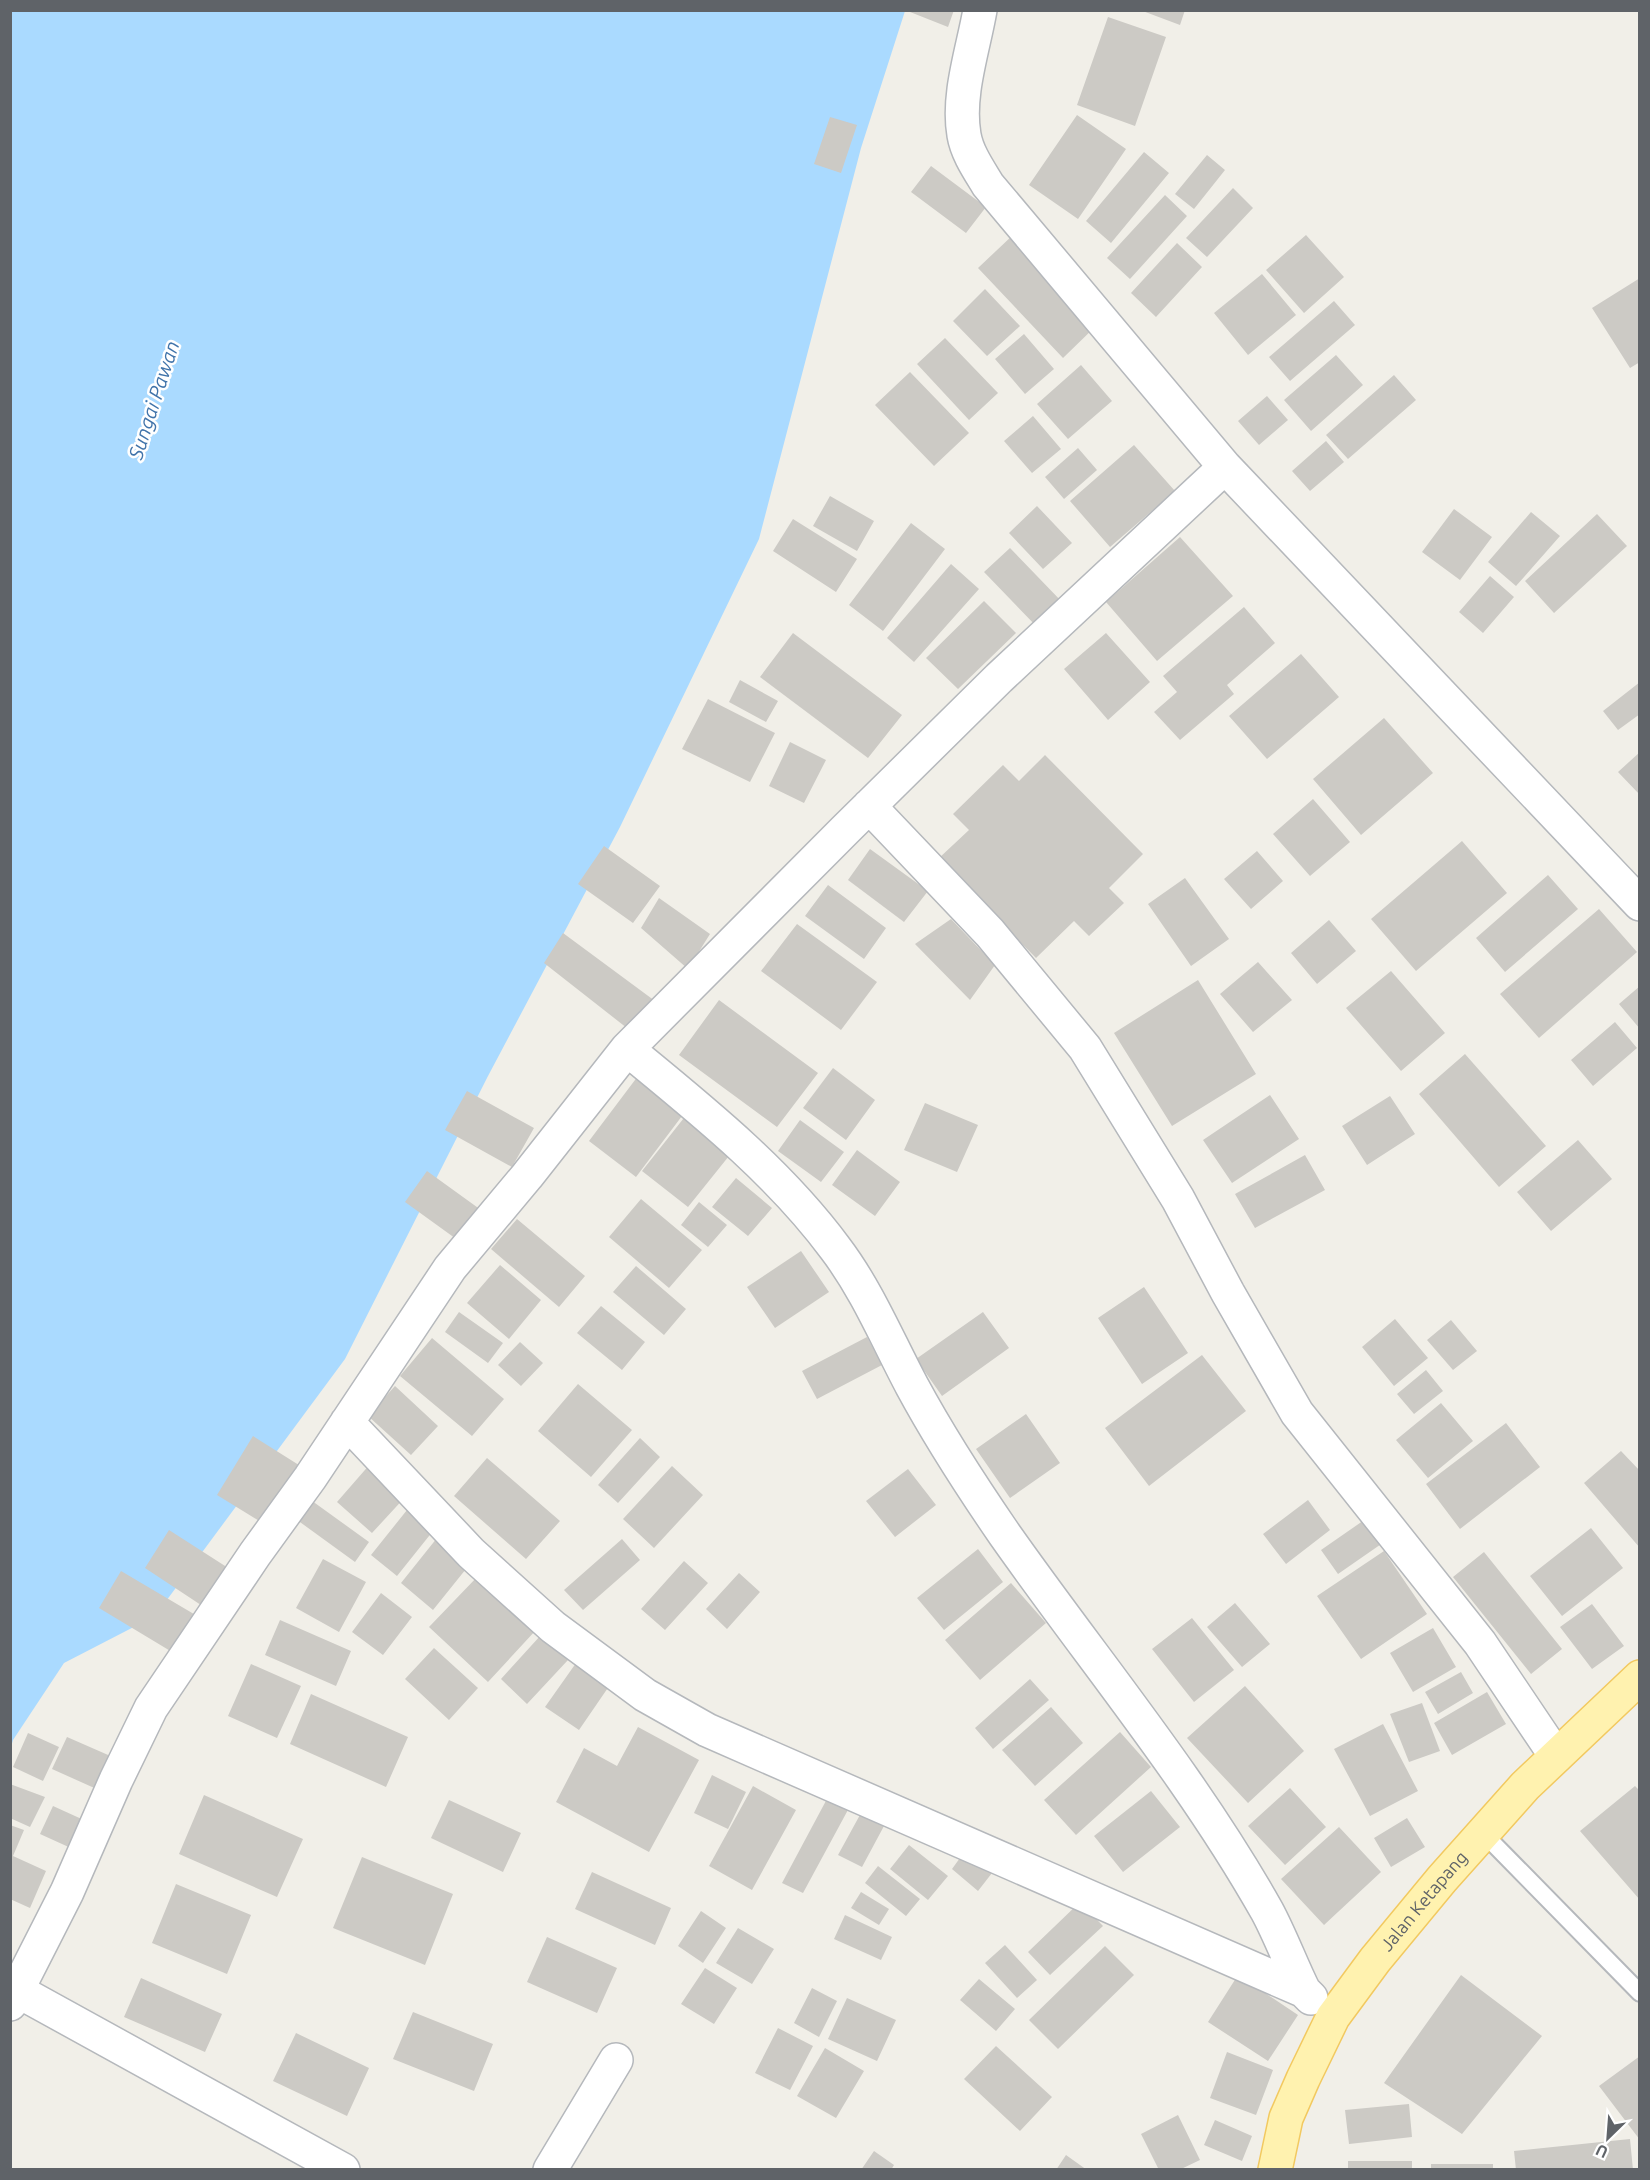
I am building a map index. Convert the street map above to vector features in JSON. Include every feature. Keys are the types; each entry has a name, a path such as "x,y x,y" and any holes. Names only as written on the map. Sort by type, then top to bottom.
{"main road":[{"name":"Jalan Ketapang","path":"1275,2169 1286,2118 1333,2017 1374,1960 1525,1786 1640,1677"}],"street":[{"path":"980,10 964,106 964,135 973,160 988,185 1226,467 1640,904"},
{"path":"343,2169 14,1997 67,1892 116,1780 151,1708 450,1269 627,1049 868,806 999,678 1226,467"},
{"path":"868,806 990,933 1085,1048 1178,1199 1228,1293 1297,1413 1480,1643 1556,1756"},
{"path":"627,1049 709,1116 788,1193 835,1247 871,1303 935,1429 1005,1535 1162,1748 1232,1853 1268,1914 1304,1991"},
{"path":"347,1422 471,1553 553,1627 645,1695 707,1730 1304,1991 1333,2017"},
{"path":"550,2169 616,2060"}],"lane":[{"path":"1482,1833 1640,1993"}],"water":[{"name":"Sungai Pawan","path":"11,11 905,11 861,148 759,539 620,827 488,1076 345,1359 155,1616 64,1663 13,1740 11,1747"}],"building":[{"path":"905,10 954,10 948,27"},
{"path":"1140,10 1185,10 1180,25"},
{"path":"1108,17 1166,37 1135,126 1077,105"},
{"path":"1077,115 1126,149 1078,219 1029,185"},
{"path":"830,117 857,125 841,173 814,164"},
{"path":"1144,152 1169,173 1111,243 1086,221"},
{"path":"1207,155 1225,170 1194,209 1175,194"},
{"path":"931,166 986,207 966,233 911,192"},
{"path":"1233,188 1253,208 1207,257 1186,238"},
{"path":"1165,195 1187,216 1130,279 1107,258"},
{"path":"1014,234 1099,323 1063,358 978,268"},
{"path":"1306,235 1344,277 1304,313 1266,270"},
{"path":"1177,243 1202,267 1156,317 1131,293"},
{"path":"1262,274 1296,315 1248,355 1214,313"},
{"path":"1640,278 1640,362 1630,368 1592,308"},
{"path":"985,289 1020,326 987,356 953,321"},
{"path":"1334,301 1355,325 1290,381 1269,357"},
{"path":"1024,334 1054,369 1025,394 995,359"},
{"path":"945,338 998,393 969,420 917,364"},
{"path":"1336,355 1363,385 1311,431 1284,400"},
{"path":"1081,365 1112,401 1068,439 1037,404"},
{"path":"910,372 969,433 934,466 875,405"},
{"path":"1394,375 1416,400 1348,459 1326,435"},
{"path":"1267,396 1288,420 1259,445 1238,421"},
{"path":"1033,416 1061,449 1032,473 1004,441"},
{"path":"1326,441 1344,462 1310,491 1292,471"},
{"path":"1134,445 1175,491 1110,547 1070,501"},
{"path":"1078,448 1097,470 1064,499 1045,477"},
{"path":"830,496 874,521 857,551 813,526"},
{"path":"1037,506 1072,543 1043,569 1009,533"},
{"path":"1454,509 1492,537 1460,580 1422,552"},
{"path":"1531,512 1560,536 1516,586 1488,562"},
{"path":"1597,514 1627,546 1554,613 1525,581"},
{"path":"793,519 857,559 836,592 773,551"},
{"path":"911,523 945,549 883,631 849,605"},
{"path":"1180,537 1233,596 1157,661 1106,602"},
{"path":"1010,548 1064,604 1038,628 984,572"},
{"path":"951,564 979,589 914,662 887,638"},
{"path":"1490,576 1514,597 1483,633 1459,612"},
{"path":"984,601 1016,633 958,689 926,658"},
{"path":"1244,607 1275,643 1227,685 1234,694 1180,740 1154,712 1177,692 1163,676"},
{"path":"793,633 902,715 868,758 760,677"},
{"path":"1106,633 1150,682 1108,720 1064,669"},
{"path":"1301,654 1339,697 1267,759 1229,716"},
{"path":"740,680 778,701 766,722 729,702"},
{"path":"1640,682 1640,714 1618,730 1603,711"},
{"path":"708,699 775,733 750,782 682,749"},
{"path":"1384,718 1433,773 1361,835 1313,779"},
{"path":"790,742 826,760 804,803 769,786"},
{"path":"1640,752 1640,795 1618,772"},
{"path":"1045,755 1143,854 1109,888 1124,903 1089,936 1074,921 1036,958 938,859 969,830 953,814 1003,765 1019,781"},
{"path":"1313,799 1350,842 1310,876 1273,834"},
{"path":"1462,841 1507,893 1416,971 1371,919"},
{"path":"604,846 660,886 633,923 578,884"},
{"path":"870,849 928,891 904,922 848,880"},
{"path":"1257,851 1283,881 1251,909 1224,879"},
{"path":"1548,875 1578,909 1505,972 1476,938"},
{"path":"1185,878 1229,939 1191,966 1148,904"},
{"path":"828,885 886,928 864,959 805,916"},
{"path":"659,898 710,934 688,969 641,928"},
{"path":"1599,909 1637,952 1539,1038 1500,994"},
{"path":"951,919 995,965 970,1000 915,944"},
{"path":"1329,920 1356,951 1317,984 1291,953"},
{"path":"797,924 877,982 841,1030 761,971"},
{"path":"563,933 655,1001 632,1032 544,963"},
{"path":"1258,962 1292,1000 1253,1032 1220,994"},
{"path":"1391,971 1445,1033 1401,1071 1346,1008"},
{"path":"1198,980 1256,1074 1172,1126 1114,1033"},
{"path":"1640,986 1640,1029 1619,1004"},
{"path":"719,1000 818,1073 777,1127 679,1055"},
{"path":"1615,1022 1637,1048 1593,1086 1571,1060"},
{"path":"1465,1054 1546,1146 1499,1187 1419,1094"},
{"path":"833,1068 875,1100 846,1140 803,1108"},
{"path":"638,1076 685,1112 636,1177 589,1141"},
{"path":"467,1091 534,1128 512,1167 445,1130"},
{"path":"1270,1095 1299,1139 1232,1183 1203,1140"},
{"path":"1390,1096 1415,1134 1367,1165 1342,1126"},
{"path":"925,1103 978,1125 957,1172 904,1150"},
{"path":"691,1109 737,1146 688,1207 642,1171"},
{"path":"800,1120 844,1152 821,1182 778,1151"},
{"path":"1578,1140 1612,1179 1551,1231 1517,1192"},
{"path":"857,1150 900,1182 875,1216 832,1185"},
{"path":"1305,1155 1325,1190 1255,1228 1235,1194"},
{"path":"427,1171 481,1210 459,1241 405,1202"},
{"path":"736,1178 772,1208 748,1236 712,1207"},
{"path":"641,1199 702,1250 669,1288 609,1237"},
{"path":"699,1202 727,1225 708,1247 681,1225"},
{"path":"517,1219 585,1276 559,1307 491,1249"},
{"path":"801,1251 829,1292 775,1328 747,1287"},
{"path":"500,1265 541,1300 509,1339 467,1303"},
{"path":"636,1266 686,1309 664,1335 613,1292"},
{"path":"1144,1287 1188,1353 1142,1384 1098,1318"},
{"path":"601,1306 645,1342 622,1370 577,1333"},
{"path":"459,1312 503,1343 488,1363 445,1332"},
{"path":"983,1312 1009,1348 942,1396 916,1359"},
{"path":"1395,1319 1428,1358 1394,1386 1362,1347"},
{"path":"1451,1320 1477,1351 1453,1370 1427,1340"},
{"path":"867,1337 882,1365 817,1399 802,1371"},
{"path":"432,1338 504,1399 472,1436 400,1376"},
{"path":"520,1342 543,1363 521,1386 498,1365"},
{"path":"1202,1355 1246,1411 1149,1486 1105,1428"},
{"path":"1426,1370 1443,1391 1414,1414 1397,1394"},
{"path":"578,1384 632,1430 591,1477 538,1431"},
{"path":"395,1386 438,1426 411,1455 368,1416"},
{"path":"1441,1403 1473,1441 1428,1478 1396,1440"},
{"path":"1026,1414 1060,1463 1010,1498 976,1449"},
{"path":"1506,1423 1540,1467 1460,1529 1426,1484"},
{"path":"253,1436 302,1467 266,1525 217,1495"},
{"path":"640,1438 660,1457 618,1503 598,1485"},
{"path":"1621,1451 1640,1471 1640,1548 1584,1483"},
{"path":"487,1458 560,1521 526,1559 454,1496"},
{"path":"371,1463 407,1495 372,1533 337,1502"},
{"path":"672,1466 703,1495 654,1548 623,1519"},
{"path":"908,1469 936,1505 895,1537 866,1501"},
{"path":"308,1498 369,1542 355,1562 293,1517"},
{"path":"1308,1500 1330,1530 1286,1564 1263,1534"},
{"path":"407,1510 433,1531 397,1576 371,1555"},
{"path":"1370,1516 1387,1540 1338,1574 1321,1550"},
{"path":"1591,1528 1623,1568 1562,1616 1530,1576"},
{"path":"169,1530 236,1573 210,1611 145,1568"},
{"path":"437,1538 470,1564 433,1610 401,1583"},
{"path":"622,1539 640,1560 583,1610 564,1590"},
{"path":"978,1549 1003,1582 944,1630 917,1598"},
{"path":"1384,1551 1427,1614 1361,1659 1317,1596"},
{"path":"1484,1552 1562,1649 1531,1674 1453,1577"},
{"path":"323,1559 366,1582 339,1632 296,1608"},
{"path":"684,1561 708,1583 665,1630 641,1609"},
{"path":"121,1571 204,1620 182,1658 99,1608"},
{"path":"739,1573 760,1592 727,1629 706,1609"},
{"path":"478,1576 536,1630 488,1682 429,1627"},
{"path":"1011,1583 1046,1623 980,1680 945,1640"},
{"path":"381,1593 412,1617 383,1655 352,1632"},
{"path":"1235,1603 1270,1644 1242,1667 1207,1627"},
{"path":"1592,1604 1624,1646 1592,1669 1560,1627"},
{"path":"1192,1618 1234,1670 1194,1702 1152,1649"},
{"path":"280,1620 351,1651 336,1686 265,1655"},
{"path":"1433,1628 1456,1667 1413,1692 1390,1653"},
{"path":"541,1635 568,1660 527,1704 501,1679"},
{"path":"434,1648 478,1688 449,1720 405,1679"},
{"path":"581,1656 614,1679 579,1730 545,1707"},
{"path":"251,1664 301,1686 277,1738 228,1716"},
{"path":"1461,1672 1473,1693 1438,1714 1425,1692"},
{"path":"1030,1679 1049,1700 993,1749 975,1728"},
{"path":"1245,1686 1304,1751 1248,1803 1187,1738"},
{"path":"1487,1692 1506,1724 1452,1755 1434,1723"},
{"path":"311,1694 408,1737 386,1787 290,1744"},
{"path":"1422,1703 1440,1751 1409,1762 1390,1714"},
{"path":"1051,1707 1083,1743 1035,1786 1002,1750"},
{"path":"1383,1724 1418,1791 1370,1816 1334,1749"},
{"path":"638,1727 699,1760 649,1852 556,1802 584,1748 617,1766"},
{"path":"1120,1732 1151,1767 1076,1835 1044,1800"},
{"path":"28,1733 59,1747 43,1781 13,1767"},
{"path":"67,1737 115,1758 101,1791 52,1769"},
{"path":"712,1775 746,1792 728,1829 694,1813"},
{"path":"10,1784 45,1797 30,1827 10,1818"},
{"path":"753,1786 796,1810 752,1890 709,1866"},
{"path":"1635,1786 1640,1791 1640,1900 1580,1831"},
{"path":"1290,1788 1326,1827 1285,1865 1248,1826"},
{"path":"1151,1791 1180,1827 1123,1872 1094,1836"},
{"path":"204,1795 303,1839 277,1897 179,1854"},
{"path":"828,1797 849,1808 803,1893 782,1883"},
{"path":"449,1800 521,1833 503,1872 431,1838"},
{"path":"53,1806 86,1821 73,1849 40,1834"},
{"path":"861,1813 884,1826 862,1867 838,1855"},
{"path":"1407,1818 1425,1847 1391,1867 1374,1838"},
{"path":"10,1825 24,1830 13,1856 46,1871 30,1908 10,1899"},
{"path":"1339,1827 1381,1872 1324,1925 1281,1879"},
{"path":"909,1845 948,1876 928,1900 890,1869"},
{"path":"965,1851 992,1873 978,1891 952,1869"},
{"path":"362,1857 453,1894 425,1965 333,1928"},
{"path":"878,1866 920,1899 906,1916 865,1883"},
{"path":"592,1872 671,1908 655,1945 575,1909"},
{"path":"176,1884 251,1915 227,1974 152,1943"},
{"path":"861,1892 889,1909 879,1925 851,1908"},
{"path":"1080,1902 1103,1926 1050,1975 1028,1952"},
{"path":"701,1911 726,1928 703,1963 678,1946"},
{"path":"845,1915 892,1937 881,1960 834,1939"},
{"path":"738,1928 774,1949 752,1984 716,1963"},
{"path":"547,1937 617,1968 597,2013 527,1982"},
{"path":"1005,1945 1037,1980 1017,1998 985,1963"},
{"path":"1105,1946 1134,1975 1058,2049 1029,2020"},
{"path":"705,1968 737,1988 714,2024 681,2004"},
{"path":"1238,1975 1298,2015 1268,2061 1208,2022"},
{"path":"1461,1975 1542,2036 1462,2134 1384,2083"},
{"path":"141,1978 222,2014 205,2052 124,2017"},
{"path":"979,1979 1015,2009 996,2031 960,2000"},
{"path":"812,1988 837,2001 819,2037 794,2023"},
{"path":"847,1998 896,2020 877,2061 828,2039"},
{"path":"413,2012 493,2044 474,2091 393,2059"},
{"path":"778,2028 813,2046 790,2090 755,2073"},
{"path":"296,2033 369,2068 347,2116 273,2081"},
{"path":"996,2046 1052,2097 1020,2131 964,2079"},
{"path":"825,2048 864,2071 836,2118 797,2096"},
{"path":"1227,2052 1273,2070 1256,2115 1210,2098"},
{"path":"1640,2056 1640,2140 1599,2086"},
{"path":"1409,2104 1412,2137 1349,2144 1345,2110"},
{"path":"1178,2115 1200,2160 1179,2170 1159,2170 1141,2134"},
{"path":"1215,2120 1252,2136 1242,2161 1204,2145"},
{"path":"1630,2139 1633,2170 1516,2170 1514,2151"},
{"path":"874,2151 894,2165 891,2170 861,2170"},
{"path":"1066,2155 1087,2170 1056,2170"},
{"path":"1348,2161 1412,2161 1412,2170 1348,2170"},
{"path":"1431,2164 1493,2164 1493,2170 1431,2170"}]}
